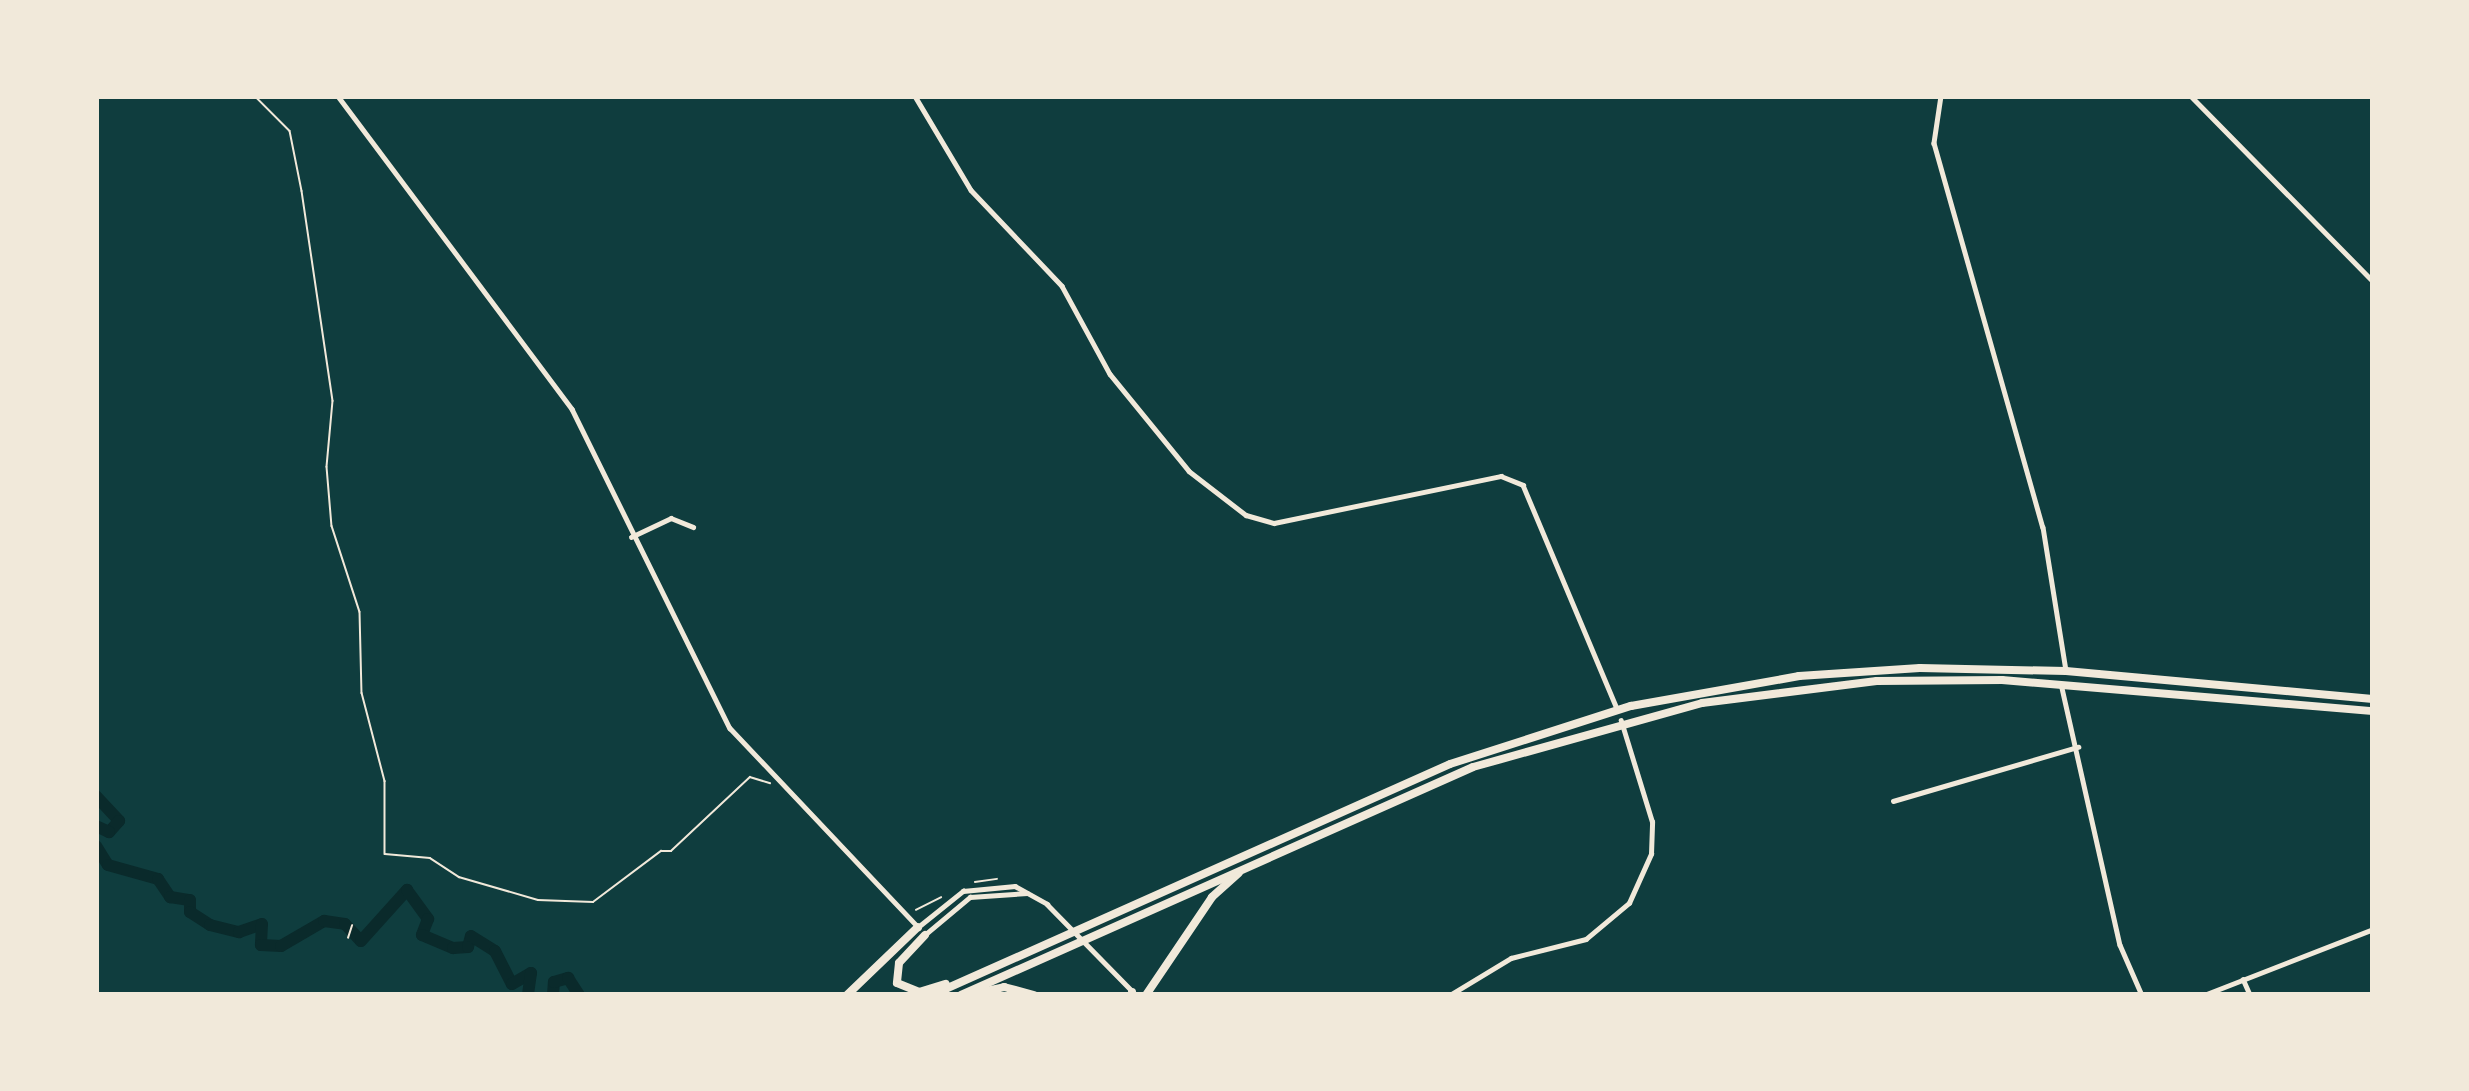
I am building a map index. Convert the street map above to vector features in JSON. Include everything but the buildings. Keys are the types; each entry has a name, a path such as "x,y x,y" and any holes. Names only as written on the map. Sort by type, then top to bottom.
{"highway":[{"path":"932,995 1432,771 1617,709 1859,670 2066,671 2373,699"},
{"path":"966,995 1473,767 1621,721 1785,689 2043,681 2373,711"},
{"path":"1146,995 1212,897 1249,865"},
{"path":"922,931 896,969 904,990 928,990 1005,963"},
{"path":"847,995 922,931"},
{"path":"966,995 1004,987 1034,995"}],"street":[{"path":"338,96 464,274 565,398 730,728 922,931"},
{"path":"915,96 971,190 1062,286 1110,374 1189,471 1246,515 1274,523 1501,476 1523,484 1617,709"},
{"path":"1941,96 1934,143 2043,527 2066,671"},
{"path":"2192,96 2373,281"},
{"path":"632,537 671,518 693,527"},
{"path":"2043,681 2062,688 2071,708 2120,945 2141,995"},
{"path":"2071,708 2095,685"},
{"path":"1450,995 1511,958 1586,939 1629,904 1651,854 1652,822 1621,721"},
{"path":"1893,801 2078,747"},
{"path":"908,916 932,914 980,886 1028,893 1054,910 1097,962 1134,994"},
{"path":"922,931 970,897 1028,893"},
{"path":"922,931 932,914"},
{"path":"2204,995 2373,929"},
{"path":"2243,979 2250,995"}],"path":[{"path":"255,96 290,131 294,147 333,401 332,526 360,612 362,693 385,781 385,854 406,856 538,900 593,902 661,851 671,851 750,777 769,784"},
{"path":"904,907 915,910 948,894"},
{"path":"348,938 352,926"}],"waterway":[{"path":"96,796 119,821 109,832 96,826"},
{"path":"96,846 108,865 158,879 170,897 190,900 190,912 210,925 239,932 262,924 261,945 281,946 324,921 345,924 361,941 407,890 428,919 422,935 453,948 468,947 471,936 495,951 512,984 531,973 528,995"},
{"path":"553,995 554,982 568,978 579,995"}]}
